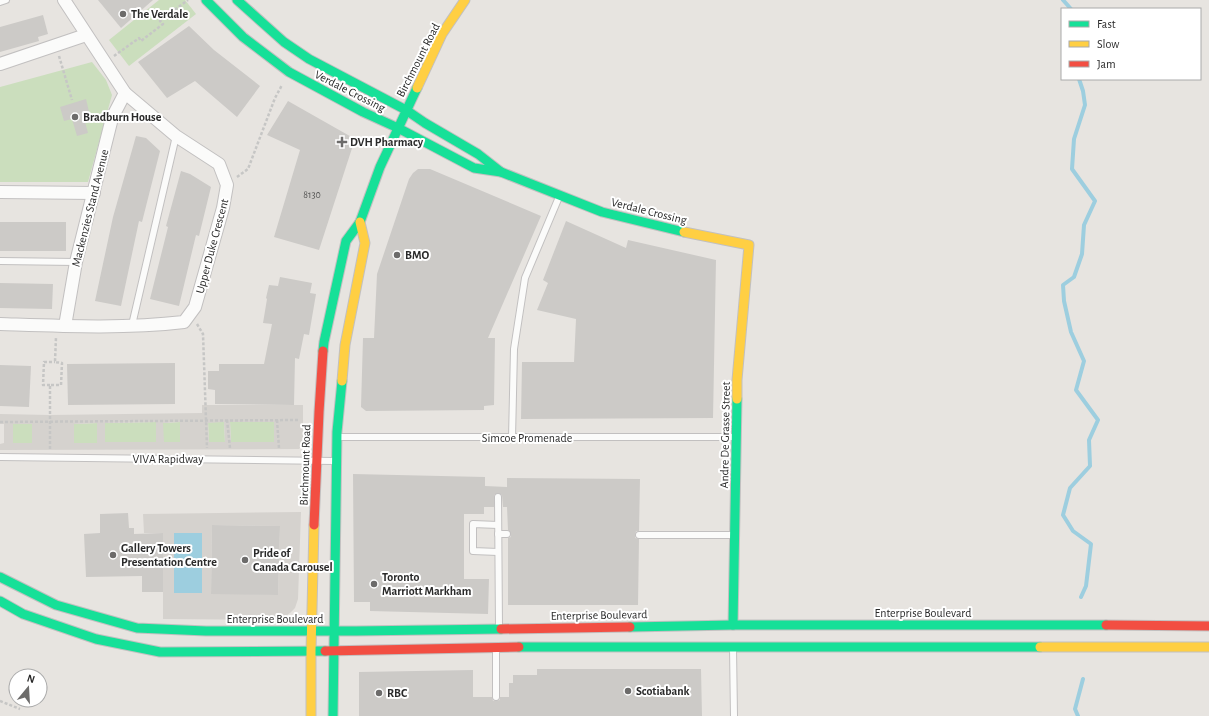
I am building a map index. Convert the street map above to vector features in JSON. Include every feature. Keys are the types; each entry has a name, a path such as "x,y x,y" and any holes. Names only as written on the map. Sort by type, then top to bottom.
{"main road":[{"name":"Verdale Crossing","path":"206,0 243,37 289,72 363,112 398,128 474,168 501,172 602,212 660,227 750,245"},
{"name":"Verdale Crossing","path":"237,0 284,42 309,59 406,110 478,154 501,172"},
{"name":"Birchmount Road","path":"333,716 337,461 328,438 324,342 346,241 360,222 380,167 442,34 465,0"},
{"name":"Birchmount Road","path":"311,716 311,651 317,460 328,438 365,243 360,222"},
{"name":"Andre De Grasse Street","path":"733,625 737,380 750,245"},
{"name":"Enterprise Boulevard","path":"0,576 56,605 137,628 206,631 335,631 733,625 1209,626"},
{"path":"0,601 23,614 96,639 160,652 334,651 496,647 1209,647"}],"street":[{"name":"Upper Duke Crescent","path":"64,0 125,93 176,136 219,164 227,185 223,208 195,307 191,313"},
{"path":"0,64 86,35"},
{"name":"Mackenzies Stand Avenue","path":"61,326 112,118 125,93"},
{"path":"0,192 94,193"},
{"path":"0,324 61,326 164,324 184,322 191,313"},
{"path":"733,625 733,647"}],"lane":[{"path":"0,2 6,0"},
{"path":"132,325 176,136"},
{"path":"512,438 514,349 525,278 560,195"},
{"path":"0,261 76,262"},
{"name":"Simcoe Promenade","path":"328,438 736,437"},
{"name":"VIVA Rapidway","path":"0,457 337,461"},
{"path":"498,496 499,628"},
{"path":"498,525 473,524 473,551 498,552"},
{"path":"498,534 508,534"},
{"path":"639,535 734,535"},
{"path":"496,647 496,697"},
{"path":"733,647 734,716"}],"path":[{"path":"104,63 139,38 141,41 163,24 160,21 188,0"},
{"path":"56,46 72,100"},
{"path":"227,185 248,169 275,98 289,72"},
{"path":"191,313 203,334 208,448"},
{"path":"55,362 61,326"},
{"path":"44,362 55,362 62,362 61,385 43,384 44,362"},
{"path":"50,385 50,449"},
{"path":"227,420 230,448"},
{"path":"277,420 279,448"},
{"path":"0,422 299,420"},
{"path":"0,701 20,709"}],"green space":[{"path":"159,0 185,0 196,14 129,66 109,40"},
{"path":"92,62 106,80 112,95 88,182 0,182 0,87"},
{"path":"156,422 156,442 105,442 105,423"},
{"path":"180,422 180,442 163,442 163,423"},
{"path":"208,422 224,422 225,442 209,442"},
{"path":"230,422 274,422 274,442 231,442"},
{"path":"97,423 97,443 74,443 74,424"},
{"path":"13,424 32,424 32,443 13,443"}],"shaded area":[{"path":"202,405 303,405 303,445 299,449 0,450 0,444 4,443 4,424 0,424 0,414 50,415 202,413","holes":["156,422 156,442 105,442 105,423","180,422 180,442 164,442 163,423","224,422 225,442 209,442 208,423","230,422 274,422 274,442 231,442","97,423 97,443 74,443 74,424","13,424 32,424 32,443 13,443"]},
{"path":"301,512 298,599 295,608 283,618 270,620 163,619 163,533 144,533 143,514","holes":["212,525 280,526 278,595 211,593"]}],"water":[{"path":"174,533 202,533 202,593 174,593"}],"building":[{"name":"The Verdale","path":"98,0 153,0 121,28"},
{"path":"43,15 48,34 38,37 39,41 0,52 0,27"},
{"path":"189,26 214,50 260,86 237,117 195,81 167,98 138,62"},
{"name":"Bradburn House","path":"86,99 90,116 84,118 88,133 77,136 72,119 64,121 60,107"},
{"path":"288,101 355,139 319,250 274,237 300,150 267,135"},
{"path":"136,136 146,138 160,151 142,222 139,221 121,306 95,301 113,217"},
{"path":"418,169 430,169 541,216 488,338 495,338 494,405 484,406 484,410 366,411 361,407 363,338 374,338 377,274 409,179"},
{"path":"181,171 190,174 211,187 199,236 196,235 179,306 150,299 168,227 166,226"},
{"path":"566,221 626,248 628,240 716,260 713,418 521,419 522,362 574,362 576,319 537,310 548,283 543,280"},
{"path":"0,222 66,222 66,251 0,251"},
{"path":"280,277 312,283 310,293 316,294 309,335 304,334 299,359 295,358 294,405 215,404 215,390 208,389 208,371 219,371 219,364 264,364 272,324 263,323 266,298 269,285 278,286"},
{"path":"0,283 53,284 52,309 0,308"},
{"path":"175,363 175,404 68,405 67,364"},
{"path":"0,365 31,366 29,407 0,406"},
{"path":"353,474 485,477 485,486 507,487 507,478 640,479 639,531 636,531 635,535 635,538 639,539 638,605 508,605 508,538 511,537 511,534 508,530 507,507 503,507 502,495 498,493 494,495 494,507 484,507 484,514 464,514 464,579 489,579 488,614 370,611 370,602 354,602"},
{"name":"Gallery Towers Presentation Centre","path":"128,513 129,528 134,528 134,534 163,533 163,592 142,592 142,576 86,577 84,534 100,533 100,514"},
{"name":"Pride of Canada Carousel","path":"212,525 280,526 278,595 211,594"},
{"path":"537,669 701,669 702,716 359,716 359,672 473,670 473,697 492,697 493,701 496,701 500,700 500,697 509,697 509,683 513,683 513,675 537,675"}],"waterway":[{"path":"1063,0 1070,8"},
{"path":"1079,80 1085,105 1074,139 1072,169 1095,201 1084,225 1082,254 1074,277 1063,285 1064,301 1071,332 1084,361 1076,390 1098,420 1089,440 1090,466 1070,488 1063,515 1073,531 1091,544 1086,586 1081,597"},
{"path":"1078,716 1075,709 1083,679"}],"traffic: fast":[{"path":"206,0 243,37 289,72 363,112 398,128 474,168 501,172 602,212 684,232"},
{"path":"237,0 284,42 309,59 406,110 478,154 501,172"},
{"path":"323,351 346,241 360,222 380,167 417,88"},
{"path":"333,716 337,432 342,381"},
{"path":"733,625 737,399"},
{"path":"0,577 56,605 137,628 206,631 501,629"},
{"path":"0,601 23,614 96,639 160,652 325,651"},
{"path":"630,627 733,625 1106,625"},
{"path":"519,647 1040,647"}],"traffic: slow":[{"path":"417,88 442,34 465,0"},
{"path":"342,381 345,345 365,243 360,222"},
{"path":"684,232 749,245 737,380 737,399"},
{"path":"311,716 314,525"},
{"path":"1040,647 1209,647"}],"traffic: jam":[{"path":"314,525 323,351"},
{"path":"1106,625 1209,626"},
{"path":"501,629 630,627"},
{"path":"325,651 519,647"}],"place":[{"name":"The Verdale","path":"123,14"},
{"name":"Bradburn House","path":"75,117"},
{"name":"DVH Pharmacy","path":"342,142"},
{"name":"BMO","path":"397,255"},
{"name":"Gallery Towers Presentation Centre","path":"113,555"},
{"name":"Pride of Canada Carousel","path":"245,560"},
{"name":"Toronto Marriott Markham","path":"374,584"},
{"name":"Scotiabank","path":"628,691"},
{"name":"RBC","path":"379,693"}]}
